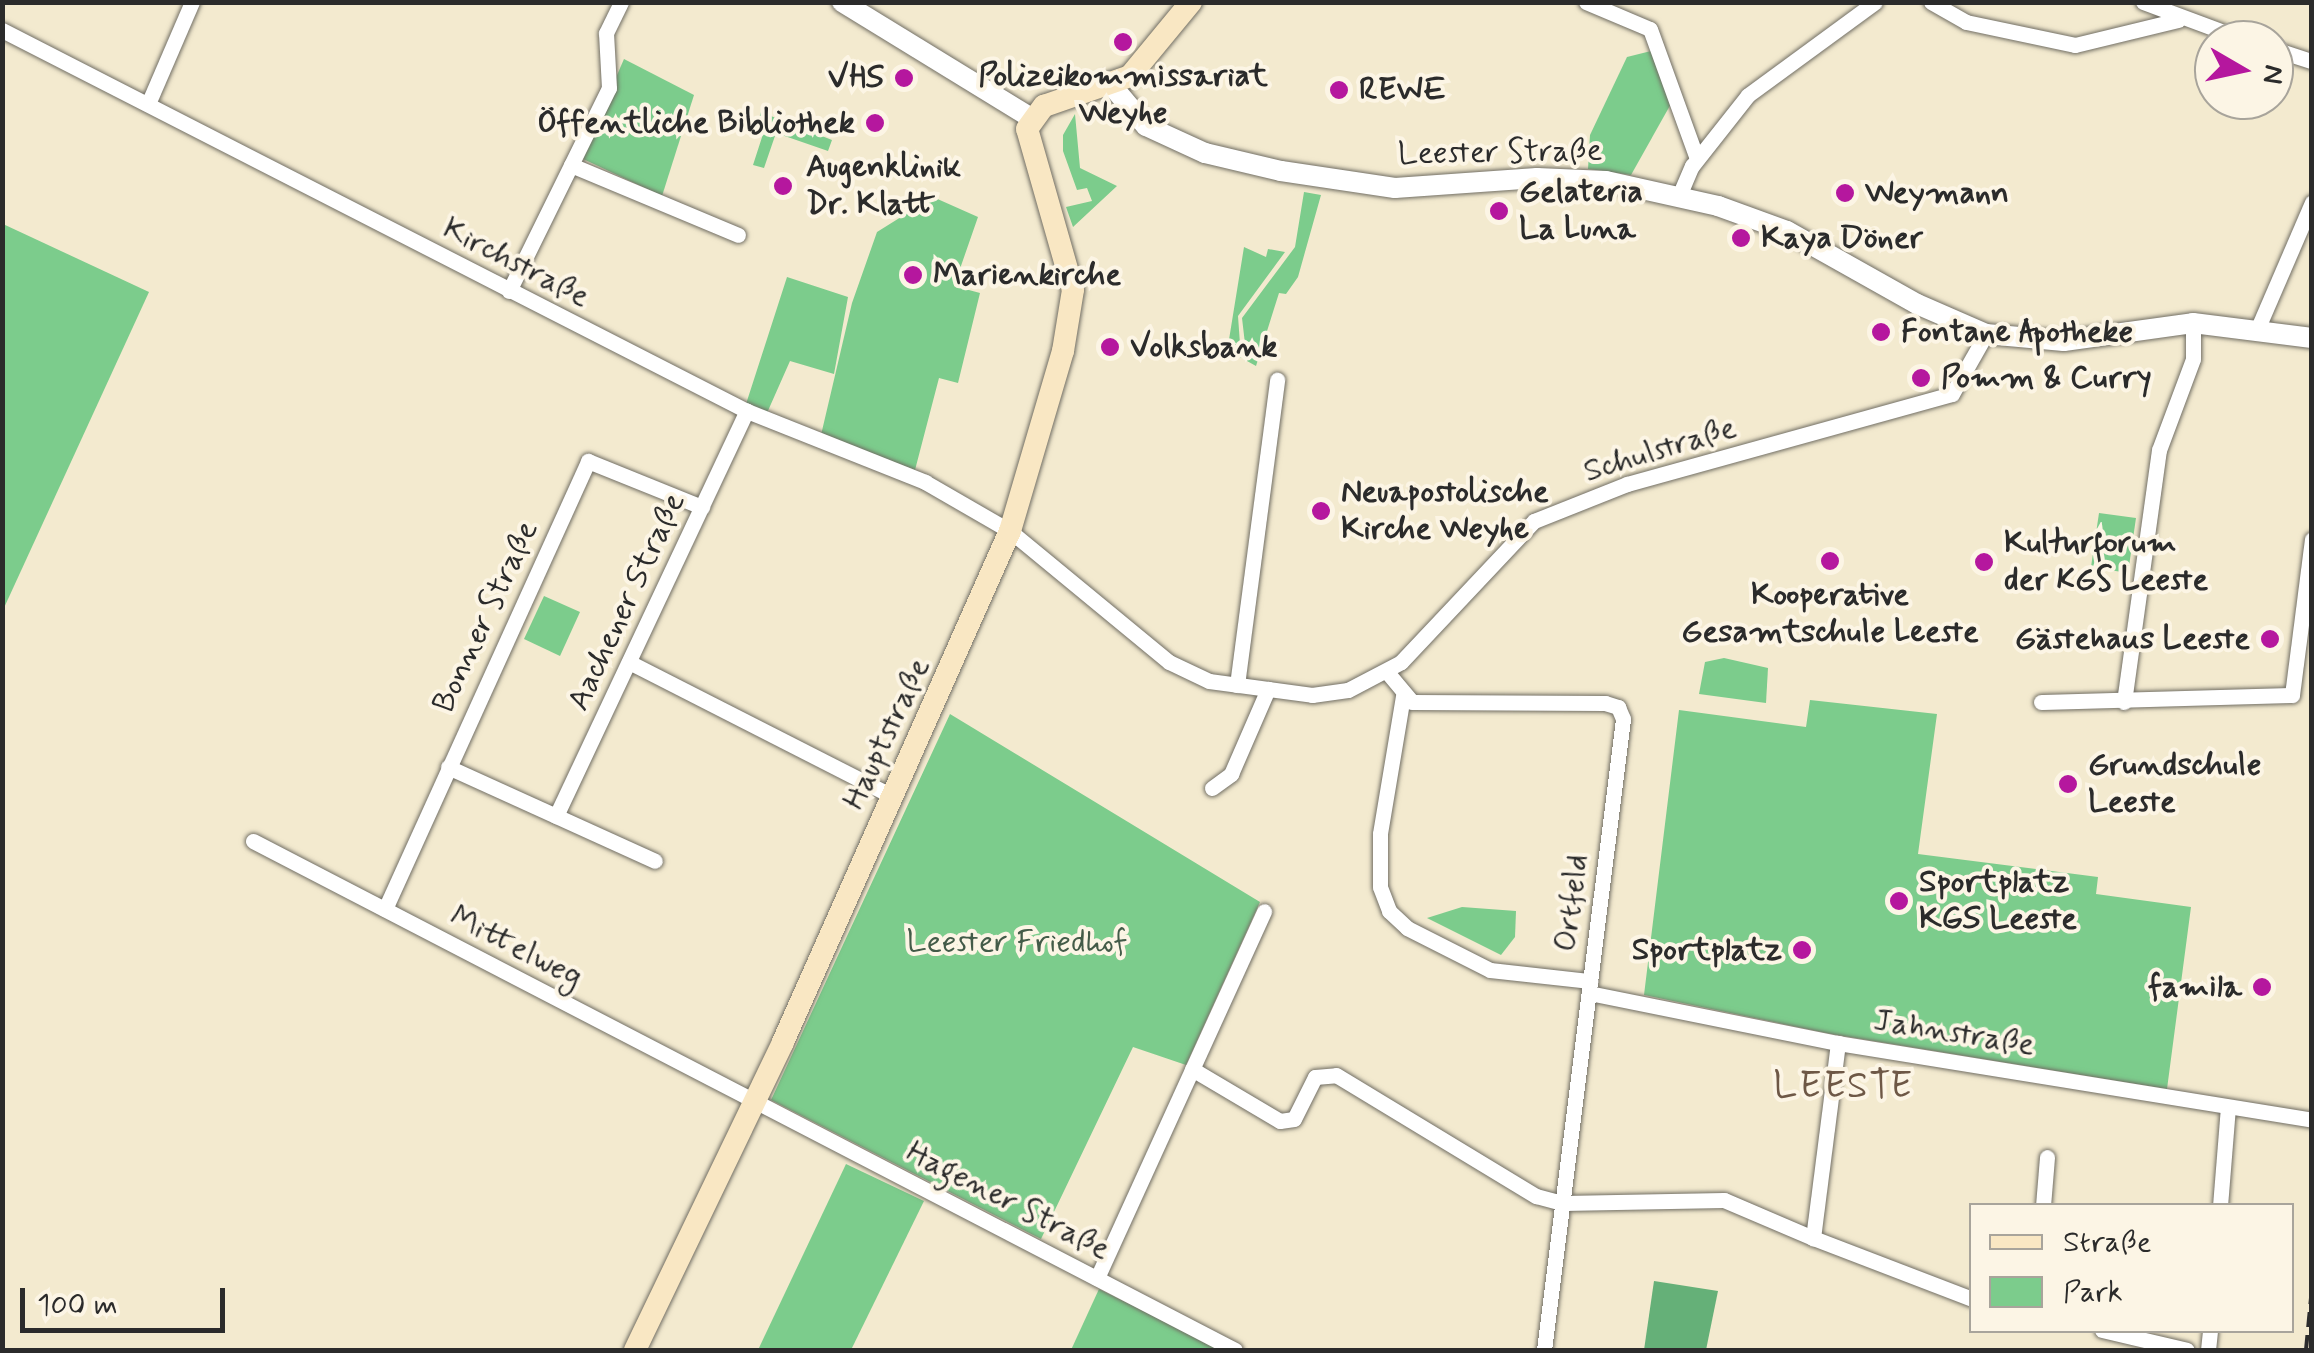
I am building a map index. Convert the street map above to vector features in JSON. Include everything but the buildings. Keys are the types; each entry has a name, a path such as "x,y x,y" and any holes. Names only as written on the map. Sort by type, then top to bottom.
{"main road":[{"path":"1031,118 1044,106 1114,87 1149,59 1191,2"},
{"name":"Hauptstraße","path":"635,1350 755,1101 1010,531 1063,352 1072,290 1030,158 1031,118"}],"street":[{"path":"148,104 192,2"},
{"path":"509,291 610,84 606,33 620,2"},
{"path":"842,2 868,9 1031,118"},
{"path":"1586,2 1650,29 1697,159"},
{"path":"1679,196 1697,159 1748,95 1854,8 1876,2"},
{"path":"1931,2 1966,22 2075,45 2178,20"},
{"path":"2143,2 2194,25"},
{"name":"Kirchstraße","path":"2,30 747,410 925,482 1010,531"},
{"name":"Leester Straße","path":"1114,87 1146,126 1205,152 1271,169 1395,188 1536,178 1606,181 1679,196 1788,231 1986,334 2064,342 2193,323 2312,338"},
{"path":"571,165 738,235"},
{"path":"2258,330 2312,202"},
{"path":"2124,702 2159,450 2192,359 2193,323"},
{"name":"Schulstraße","path":"1010,531 1177,668 1236,685 1327,695 1387,672 1534,521 1615,488 1952,394 1986,334"},
{"path":"1236,685 1277,380"},
{"name":"Aachener Straße","path":"556,816 747,410"},
{"name":"Bonner Straße","path":"385,909 588,461 702,507"},
{"path":"2041,702 2292,695 2312,539"},
{"path":"629,662 894,797"},
{"path":"1387,672 1403,696"},
{"path":"1212,788 1230,774 1268,690"},
{"name":"Jahnstraße","path":"1403,696 1380,834 1380,887 1389,911 1407,928 1490,970 1589,987 1838,1042 2312,1120"},
{"name":"Ortfeld","path":"1403,696 1422,704 1618,707 1623,720 1544,1350"},
{"path":"448,767 655,861"},
{"name":"Mittelweg","path":"253,841 755,1101"},
{"path":"1097,1278 1264,912"},
{"path":"1812,1238 1838,1042"},
{"path":"1192,1069 1280,1122 1294,1118 1315,1076 1336,1075 1536,1196 1564,1203 1724,1200 1969,1298"},
{"name":"Hagener Straße","path":"755,1101 1235,1350"},
{"path":"2220,1203 2228,1107"},
{"path":"2042,1203 2047,1157"},
{"path":"2115,1333 2187,1350"}],"green space":[{"path":"1651,51 1672,102 1631,175 1588,169 1590,135 1627,57"},
{"path":"624,59 694,95 662,196 581,158"},
{"path":"761,112 832,140 828,151 776,133 764,168 753,165 765,128 757,125"},
{"path":"1075,114 1080,168 1117,186 1073,227 1066,207 1092,201 1087,188 1077,190 1063,151 1063,135"},
{"path":"1304,192 1321,195 1298,277 1286,294 1279,293 1256,366 1247,361 1242,318 1295,247"},
{"path":"933,197 978,217 954,286 980,293 958,383 939,378 915,470 821,435 852,303 877,232"},
{"path":"3,224 149,292 3,610"},
{"path":"1244,247 1266,257 1268,249 1285,252 1238,316 1241,358 1227,352"},
{"path":"787,277 848,297 834,374 790,361 767,413 746,404"},
{"path":"2099,513 2136,518 2128,573 2091,567"},
{"path":"544,596 580,612 560,656 524,639"},
{"path":"1724,658 1768,668 1766,703 1699,694 1705,662"},
{"name":"Sportplatz KGS Leeste","path":"1810,700 1937,714 1918,854 2098,877 2096,894 2191,907 2167,1089 1831,1034 1644,995 1679,710 1806,727"},
{"name":"Leester Friedhof","path":"950,714 1260,902 1186,1065 1133,1047 1041,1239 771,1100"},
{"path":"1462,907 1516,911 1515,937 1501,955 1427,918"},
{"path":"846,1164 924,1201 851,1350 758,1350"},
{"path":"1654,1281 1718,1291 1706,1350 1644,1350"},
{"path":"1099,1289 1222,1350 1071,1350"}],"railway":[{"path":"2306,1350 2312,1288"}],"place":[{"name":"Polizeikommissariat Weyhe","path":"1123,42"},
{"name":"VHS","path":"904,78"},
{"name":"REWE","path":"1339,90"},
{"name":"Öffentliche Bibliothek","path":"875,123"},
{"name":"Augenklinik Dr. Klatt","path":"783,186"},
{"name":"Weymann","path":"1845,193"},
{"name":"Gelateria La Luna","path":"1499,211"},
{"name":"Kaya Döner","path":"1741,238"},
{"name":"Marienkirche","path":"913,275"},
{"name":"Fontane Apotheke","path":"1881,332"},
{"name":"Volksbank","path":"1110,347"},
{"name":"Pomm & Curry","path":"1921,378"},
{"name":"Neuapostolische Kirche Weyhe","path":"1321,511"},
{"name":"Kooperative Gesamtschule Leeste","path":"1830,561"},
{"name":"Kulturforum der KGS Leeste","path":"1984,562"},
{"name":"Gästehaus Leeste","path":"2270,639"},
{"name":"Grundschule Leeste","path":"2068,784"},
{"name":"Sportplatz KGS Leeste","path":"1899,901"},
{"name":"Sportplatz","path":"1802,950"},
{"name":"famila","path":"2262,987"}],"district":[{"name":"LEESTE","path":"1844,1087"}]}
